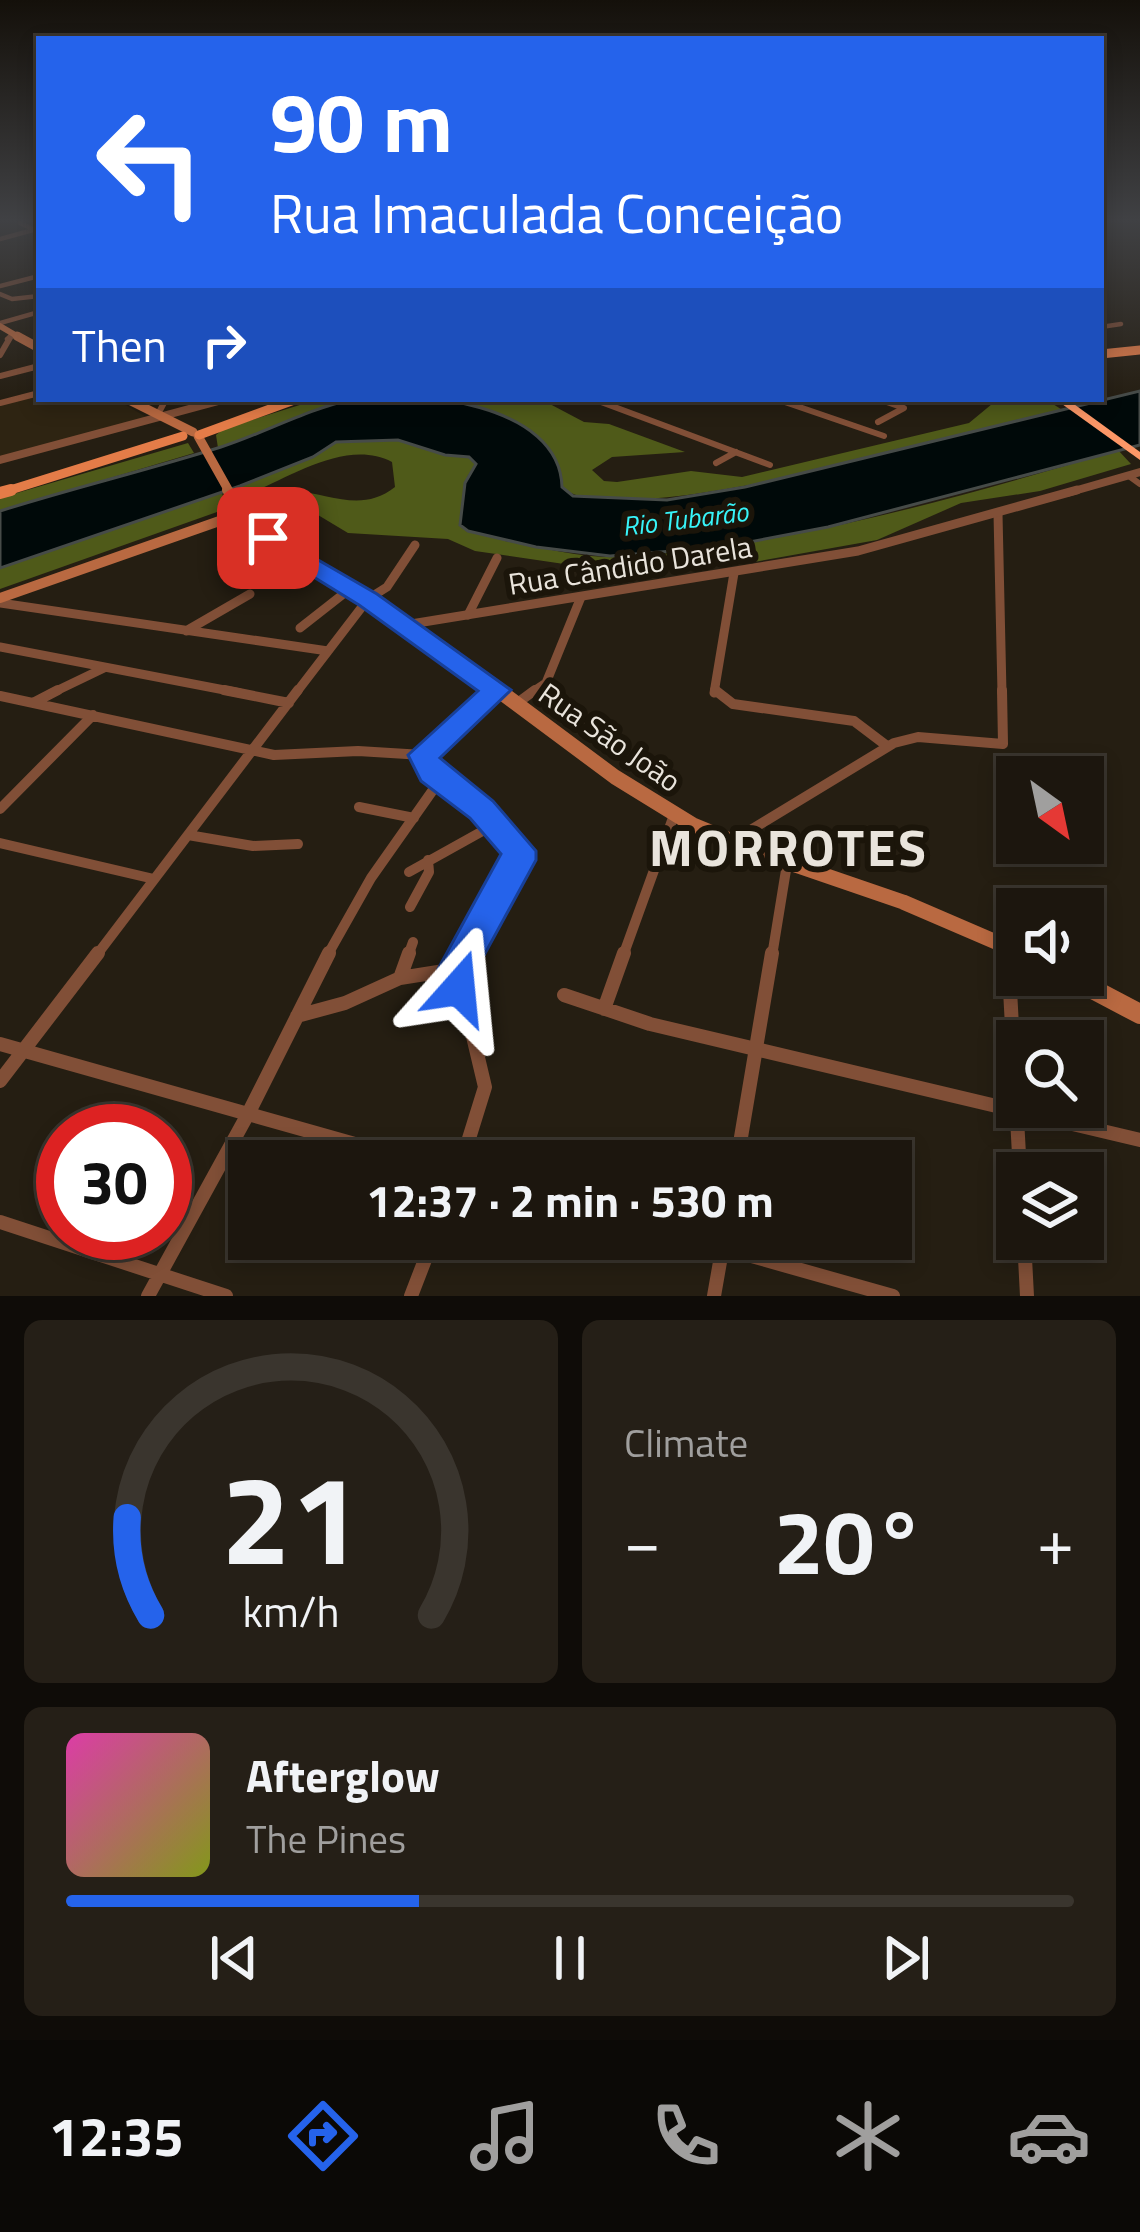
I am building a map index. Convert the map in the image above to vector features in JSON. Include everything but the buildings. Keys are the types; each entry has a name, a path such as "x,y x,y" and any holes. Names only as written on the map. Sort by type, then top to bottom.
{"highway":[{"path":"1064,402 1140,458"},
{"path":"1079,402 1140,446"}],"main road":[{"path":"0,324 36,346"},
{"name":"Rua São João","path":"133,402 192,437 232,500 268,538"},
{"path":"0,493 192,437 289,402"},
{"path":"230,521 232,500"},
{"path":"0,601 192,529 249,515"},
{"name":"Rua São João","path":"230,521 268,538 368,599 674,815 731,842 865,888 996,942"},
{"path":"1104,995 1140,1014"}],"street":[{"path":"0,290 29,279"},
{"path":"0,290 12,299 36,296"},
{"path":"0,324 36,313"},
{"path":"1104,327 1121,324"},
{"path":"0,355 2,341 13,334"},
{"path":"0,376 36,367"},
{"path":"0,403 36,394"},
{"path":"158,417 165,402"},
{"path":"0,460 215,402"},
{"path":"601,402 770,465"},
{"path":"785,402 884,436"},
{"path":"878,422 904,408 887,402"},
{"path":"716,463 736,452"},
{"path":"1135,474 1140,484"},
{"name":"Rua Cândido Darela","path":"405,625 883,546 1135,474"},
{"path":"731,842 887,746 918,737 997,746 1005,740 998,514"},
{"path":"0,1082 368,599 387,587 415,544"},
{"path":"468,615 497,558"},
{"path":"734,573 714,694 734,704 854,722 887,746"},
{"path":"300,628 351,588"},
{"path":"185,631 250,593"},
{"path":"516,704 547,683 581,597"},
{"path":"0,601 328,652"},
{"path":"0,647 289,703"},
{"path":"33,703 104,668"},
{"path":"0,696 274,755 358,751 423,755 496,690"},
{"path":"0,809 93,715"},
{"path":"423,755 440,780 496,823 515,845 518,860 457,969 485,1087 469,1140"},
{"path":"148,1296 371,878 440,780"},
{"path":"359,806 414,818"},
{"path":"604,1009 674,815"},
{"path":"409,872 496,823"},
{"path":"188,835 253,846 298,844"},
{"path":"0,843 154,879"},
{"path":"410,907 429,872 428,860"},
{"path":"741,1140 787,864"},
{"path":"393,945 411,946 400,978"},
{"path":"296,1016 345,1004 400,978 457,969"},
{"path":"564,995 756,1049 996,1106"},
{"path":"0,1044 340,1140"},
{"path":"1089,1128 1140,1140"},
{"path":"0,1222 226,1296"},
{"path":"411,1296 425,1260"},
{"path":"714,1296 720,1260"},
{"path":"778,1260 893,1296"},
{"path":"1025,1260 1027,1296"}],"shaded area":[{"path":"36,396 36,402 120,402 148,418 0,458 0,405"}],"green space":[{"path":"309,402 347,402 218,448 216,435"},
{"path":"460,402 548,403 584,422 609,424 685,452 612,457 592,470 604,481 617,482 691,471 742,477 969,423 992,404 1050,402 1064,411 722,490 651,499 595,499 562,487 559,468 539,439 487,410"},
{"path":"398,440 469,456 476,464 467,477 505,541 610,557 687,551 812,531 1118,450 1131,464 1040,491 961,503 877,540 748,563 703,559 598,569 475,551 448,539 348,533 288,497 295,491 346,500 383,495 395,487 392,462 375,456 321,462 253,492 240,486 313,457 336,442"},
{"path":"188,443 194,453 0,511 0,498"},
{"path":"222,493 225,503 217,512 0,589 0,568"}],"water":[{"name":"Rio Tubarão","path":"1140,391 1140,445 828,527 723,547 610,556 536,547 468,531 460,525 465,483 476,464 469,457 445,455 398,440 336,442 313,457 240,486 0,568 0,511 221,447 343,402 454,402 480,408 511,419 537,436 555,459 562,487 573,496 667,500 745,487"}],"district":[{"name":"MORROTES","path":"789,847"}],"route":[{"path":"268,538 368,599 496,690 423,755 432,773 471,800 519,851 457,969 459,988"}]}
